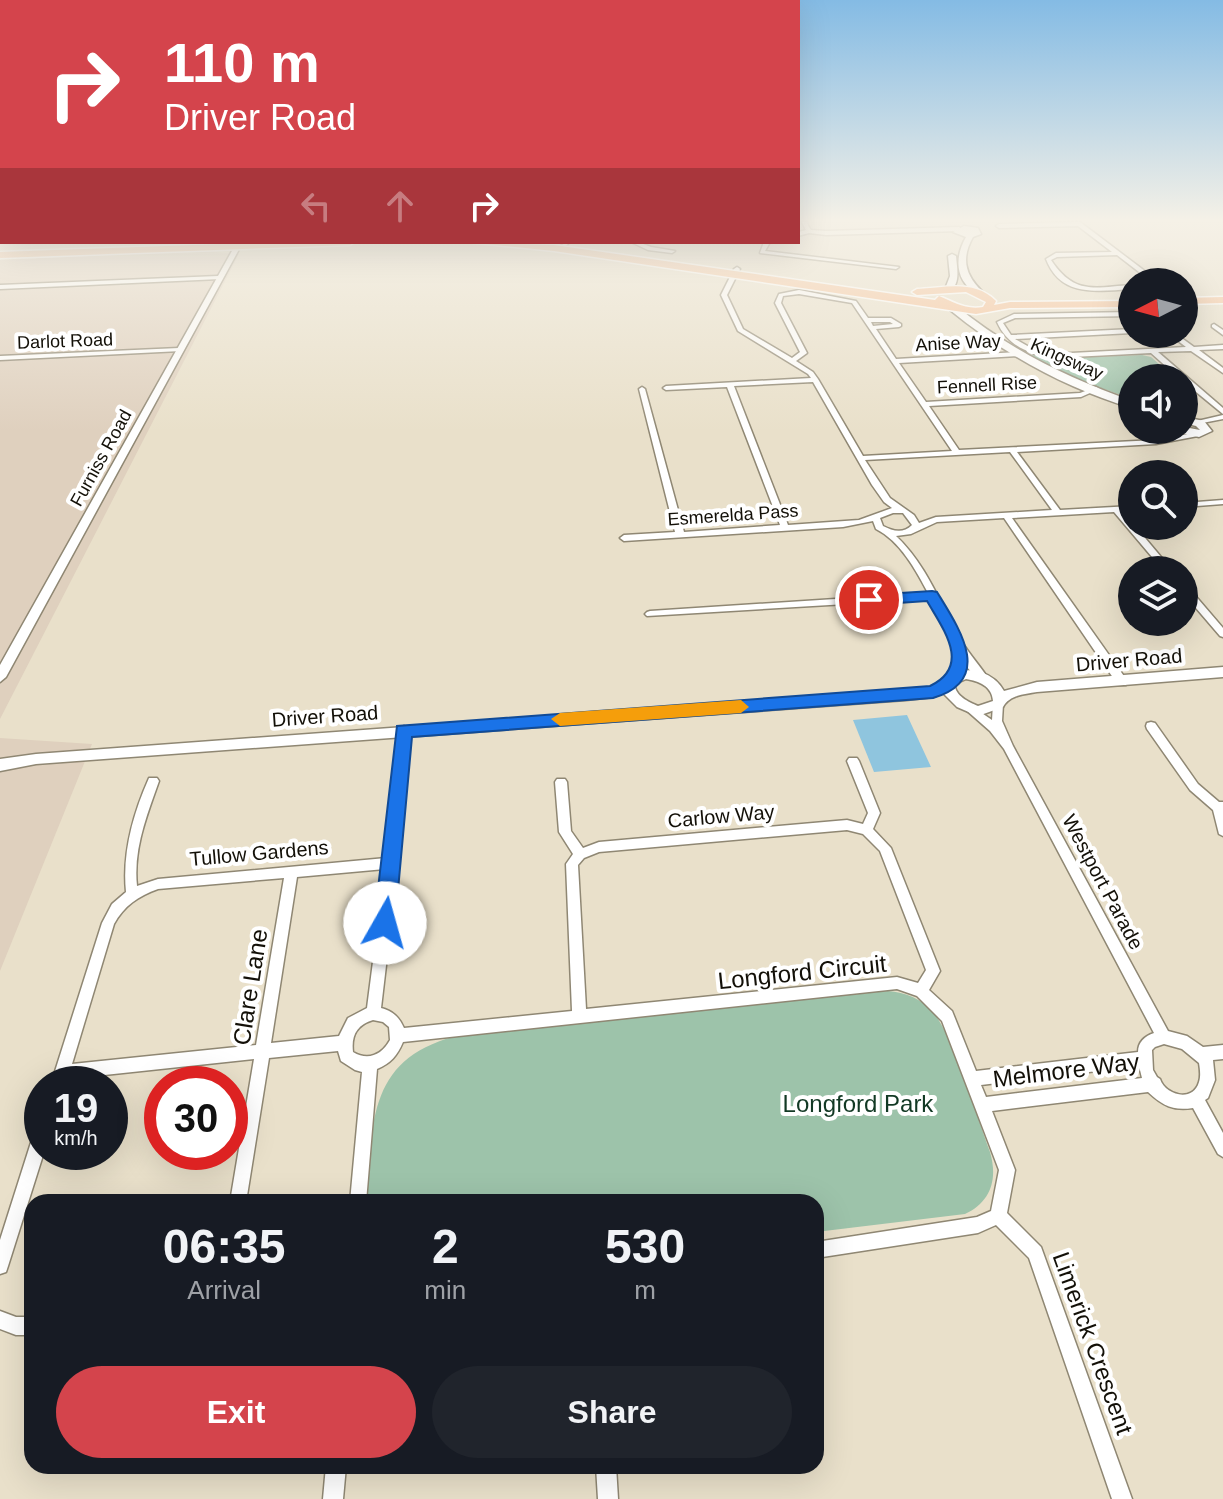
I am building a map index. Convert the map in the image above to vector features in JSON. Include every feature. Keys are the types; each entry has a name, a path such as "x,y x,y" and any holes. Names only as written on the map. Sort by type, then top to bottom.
{"main road":[{"path":"848,292 985,310 1010,305 1118,304"},
{"path":"943,292 938,298 950,306"},
{"path":"981,292 991,301 985,310"},
{"path":"985,292 1017,298 1118,296"},
{"path":"1198,293 1223,292"},
{"path":"1198,301 1223,300"},
{"name":"Kingsway","path":"950,306 977,330 1017,354 1118,399"},
{"name":"Kingsway","path":"985,310 980,318 983,328 1017,354"}],"street":[{"name":"Furniss Road","path":"0,677 210,292"},
{"path":"726,292 724,295 740,330 811,373 876,485 887,500 915,522 910,542 912,560"},
{"path":"792,361 804,353 778,303 781,295 799,292 849,300 897,361 957,453"},
{"path":"1118,314 1014,316 1000,322 1009,337 1030,350 1052,356 1223,347"},
{"path":"867,320 891,320 899,325 872,328"},
{"path":"1214,326 1223,333"},
{"path":"1009,337 1118,332"},
{"path":"1195,349 1223,371"},
{"name":"Darlot Road","path":"0,358 179,350"},
{"path":"1153,351 1168,364"},
{"name":"Anise Way","path":"897,361 1017,354"},
{"path":"666,388 816,380"},
{"path":"730,385 785,527"},
{"path":"642,389 680,534"},
{"name":"Fennell Rise","path":"926,404 1081,395 1094,390"},
{"path":"1198,392 1221,416 1198,428"},
{"path":"860,458 1120,444"},
{"path":"1012,450 1057,512"},
{"path":"876,485 879,495 876,524 900,542 912,560 958,643 966,659 997,688 999,702 987,711 965,707 950,695 951,682 960,667 958,643"},
{"path":"1198,504 1223,503"},
{"path":"914,528 936,520 1116,509 1156,556"},
{"name":"Esmerelda Pass","path":"624,538 843,524 865,521 890,510 906,514"},
{"path":"906,514 955,519"},
{"path":"1006,515 1122,682"},
{"name":"Esmerelda Pass","path":"843,524 905,533 914,528"},
{"path":"650,614 932,596"},
{"path":"1198,605 1223,634"},
{"name":"Driver Road","path":"999,702 1013,692 1037,687 1223,672"},
{"path":"951,682 966,674 985,679"},
{"name":"Driver Road","path":"985,679 1037,687"},
{"name":"Driver Road","path":"0,765 36,759 404,730 906,695 933,692 951,682"},
{"name":"Driver Road","path":"906,695 937,698 965,707"},
{"name":"Westport Parade","path":"999,702 997,721 1008,746 1164,1037"},
{"name":"Westport Parade","path":"965,707 994,728 1008,746"},
{"path":"1151,726 1194,787 1221,807 1223,831"},
{"path":"373,1013 392,863 404,730"},
{"name":"Driver Road","path":"0,755 36,759"},
{"path":"824,1249 978,1225 998,1216 1007,1170 947,1016 921,991 933,971 885,848 867,830 874,813 853,761"},
{"path":"64,1066 108,923 114,911 132,893 127,870 129,857 153,781"},
{"path":"561,782 565,832 580,854 572,864 579,1018"},
{"name":"Carlow Way","path":"580,854 599,847 847,825 867,830"},
{"name":"Tullow Gardens","path":"132,893 158,884 392,863"},
{"name":"Clare Lane","path":"239,1194 291,874"},
{"name":"Longford Circuit","path":"398,1036 897,983 921,991"},
{"path":"373,1013 390,1017 398,1036 390,1054 370,1066 352,1062 346,1056 343,1043 351,1025 373,1013"},
{"path":"1164,1037 1188,1043 1202,1054 1219,1078 1212,1098 1199,1104 1174,1099 1155,1084 1144,1058 1145,1048 1151,1041 1164,1037"},
{"path":"128,1070 343,1043"},
{"path":"1202,1054 1223,1052"},
{"name":"Melmore Way","path":"972,1079 1144,1058"},
{"path":"359,1194 370,1066"},
{"name":"Melmore Way","path":"982,1105 1155,1084"},
{"path":"1199,1104 1223,1149"},
{"path":"0,1266 30,1170"},
{"name":"Limerick Crescent","path":"998,1216 1035,1253 1122,1499"},
{"path":"0,1321 24,1325"},
{"path":"333,1499 335,1474"},
{"path":"606,1474 608,1499"}],"shaded area":[{"path":"0,292 219,292 0,719"},
{"path":"0,738 92,744 0,971"}],"green space":[{"path":"1029,355 1065,358 1142,355 1151,357 1159,364 1118,364 1118,394 1076,379"},
{"name":"Longford Park","path":"888,991 901,993 924,1003 933,1012 949,1040 990,1152 993,1171 990,1189 981,1203 965,1214 824,1231 824,1194 367,1194 375,1118 381,1095 392,1075 409,1058 432,1044 464,1034"}],"water":[{"path":"907,715 931,767 874,772 853,720"}],"slow traffic":[{"path":"560,719 741,707"}],"route":[{"path":"385,923 404,730 906,695 933,692 949,685 960,667 958,643 932,596 869,600"}]}
